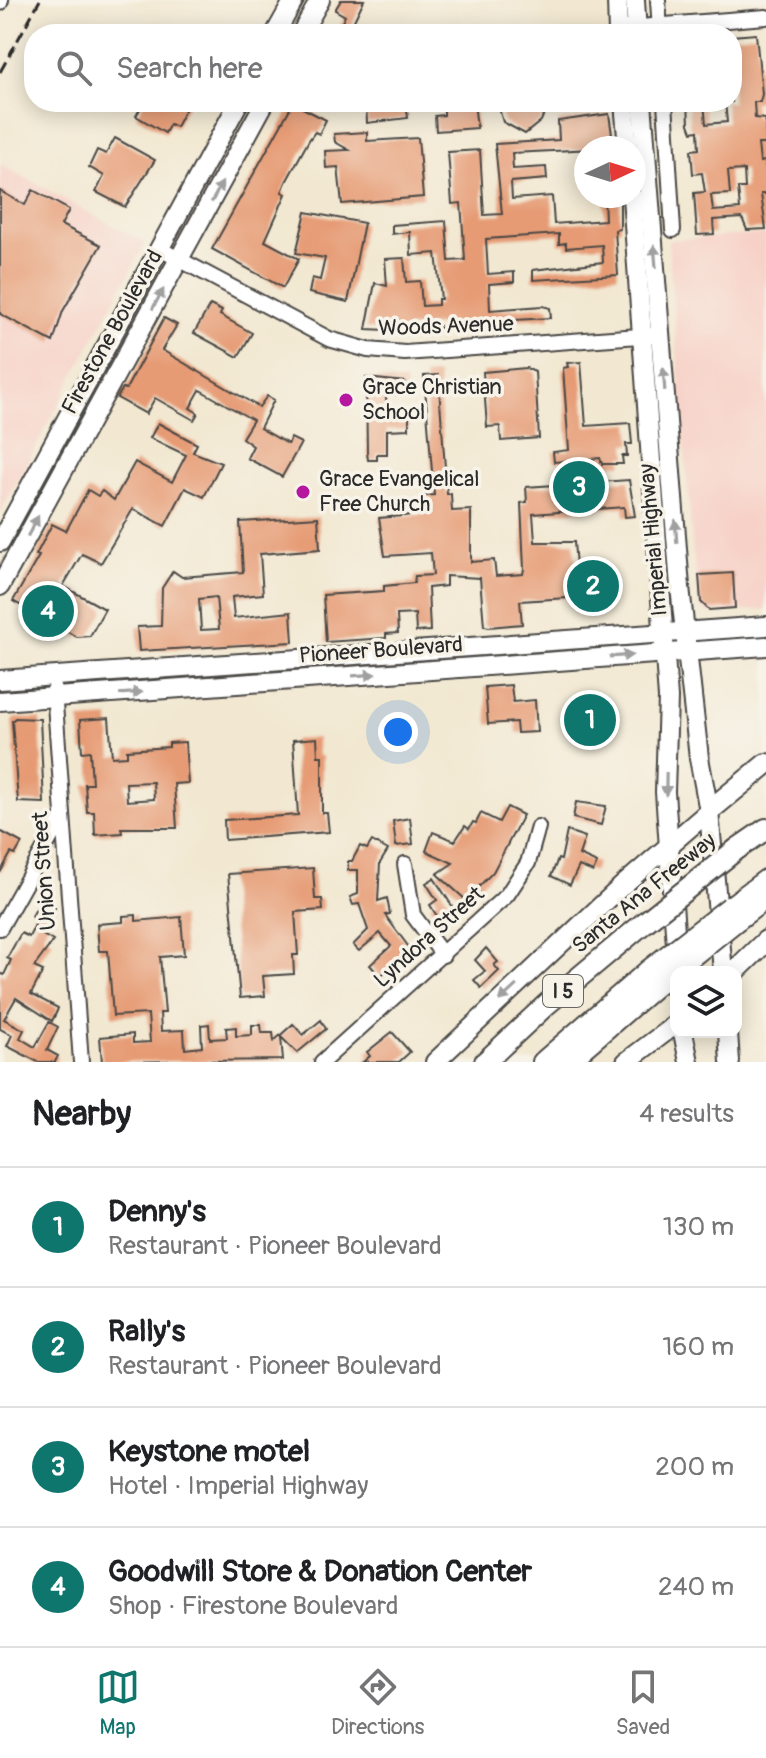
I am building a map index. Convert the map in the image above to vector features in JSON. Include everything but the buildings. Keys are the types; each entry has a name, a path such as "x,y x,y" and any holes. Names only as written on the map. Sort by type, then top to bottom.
{"highway":[{"path":"709,811 766,764"},
{"name":"Santa Ana Freeway","path":"485,1062 547,1004 644,923 766,829"},
{"path":"734,913 766,880"},
{"name":"I 5","path":"567,1062 651,979 734,913 766,898"},
{"path":"740,966 766,941"},
{"path":"543,1062 651,979"}],"main road":[{"path":"281,24 294,0"},
{"path":"307,24 320,0"},
{"path":"617,0 618,24"},
{"path":"635,0 637,24"},
{"name":"Firestone Boulevard","path":"0,542 234,112"},
{"name":"Firestone Boulevard","path":"0,586 260,112"},
{"path":"625,112 627,136"},
{"name":"Imperial Highway","path":"642,112 668,721 665,792 678,966"},
{"name":"Imperial Highway","path":"634,208 652,335 699,758 709,811 722,966"},
{"name":"Pioneer Boulevard","path":"0,680 766,626"},
{"name":"Pioneer Boulevard","path":"0,701 766,646"},
{"path":"435,1062 622,886 670,848 709,811"},
{"path":"626,1062 670,1029"},
{"path":"684,1038 689,1062"},
{"path":"728,1038 730,1062"}],"street":[{"path":"658,0 660,24"},
{"path":"709,24 766,17"},
{"path":"666,112 673,230"},
{"name":"Woods Avenue","path":"160,249 329,339 368,350 417,353 652,335"},
{"name":"Union Street","path":"53,677 81,1062"},
{"path":"0,928 61,819"},
{"name":"Lyndora Street","path":"322,1062 507,895 528,863 538,827"},
{"path":"405,864 413,915 443,955"}],"shaded area":[{"path":"0,164 145,243 0,513"},
{"path":"766,234 766,609 708,613 699,605 693,553 668,240"}],"railway":[{"path":"27,24 40,0"},
{"path":"0,72 24,29"}],"place":[{"name":"Grace Christian School","path":"346,400"},
{"name":"Keystone motel","path":"579,487"},
{"name":"Grace Evangelical Free Church","path":"303,492"},
{"name":"Rally's","path":"593,586"},
{"name":"Goodwill Store & Donation Center","path":"48,611"},
{"name":"Denny's","path":"590,720"}]}
